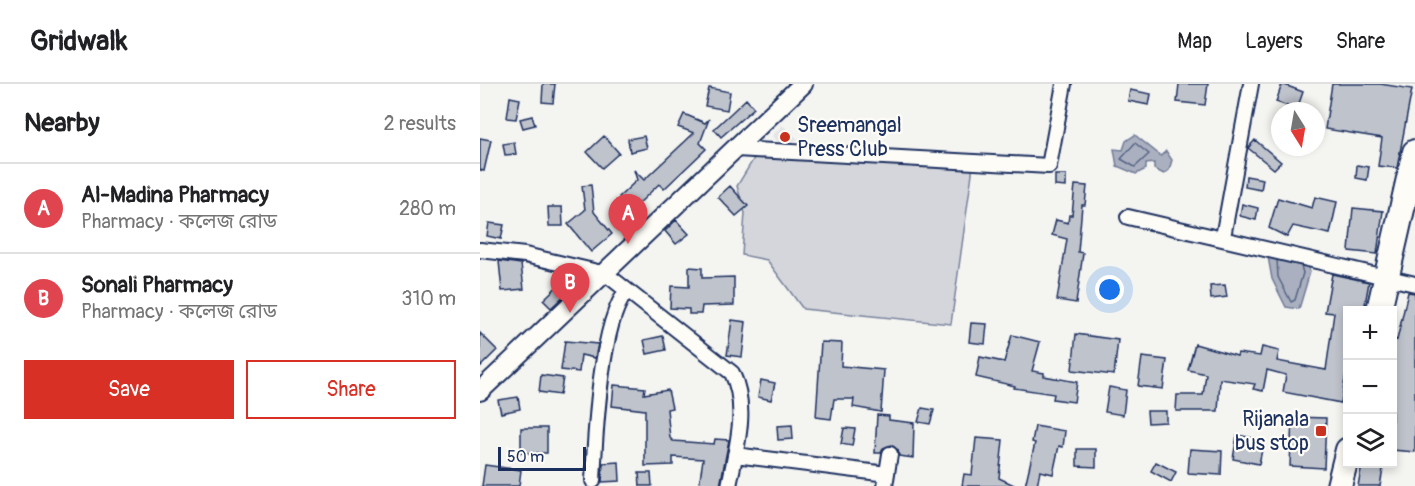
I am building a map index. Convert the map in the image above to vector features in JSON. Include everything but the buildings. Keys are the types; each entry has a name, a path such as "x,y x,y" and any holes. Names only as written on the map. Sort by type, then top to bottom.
{"highway":[{"path":"1380,306 1415,152"},
{"path":"1339,486 1343,468"}],"main road":[{"path":"480,391 606,274 803,84"}],"street":[{"path":"736,148 1050,166 1064,84"},
{"path":"1222,237 1251,84"},
{"path":"1128,217 1222,237 1415,284"},
{"path":"480,250 525,255 606,274 732,373 739,388 742,403 729,486"},
{"path":"593,481 608,341 618,301 627,291"},
{"path":"735,455 886,480 890,454"}],"shaded area":[{"name":"Sreemangal Press Club","path":"782,125 798,139 785,148 772,136"},
{"path":"759,150 973,166 951,324 803,309 767,260 742,255 745,213 737,186"}],"water":[{"path":"1135,135 1161,156 1166,151 1172,160 1169,170 1164,174 1154,169 1154,163 1146,164 1146,169 1136,174 1117,166 1114,149 1123,150 1126,141"},
{"path":"1267,251 1306,261 1310,272 1299,309 1286,307 1272,279"}],"place":[{"name":"Sreemangal Press Club","path":"785,137"},
{"name":"Al-Madina Pharmacy","path":"628,244"},
{"name":"Sonali Pharmacy","path":"570,313"},
{"name":"Rijanala bus stop","path":"1321,431"}]}
